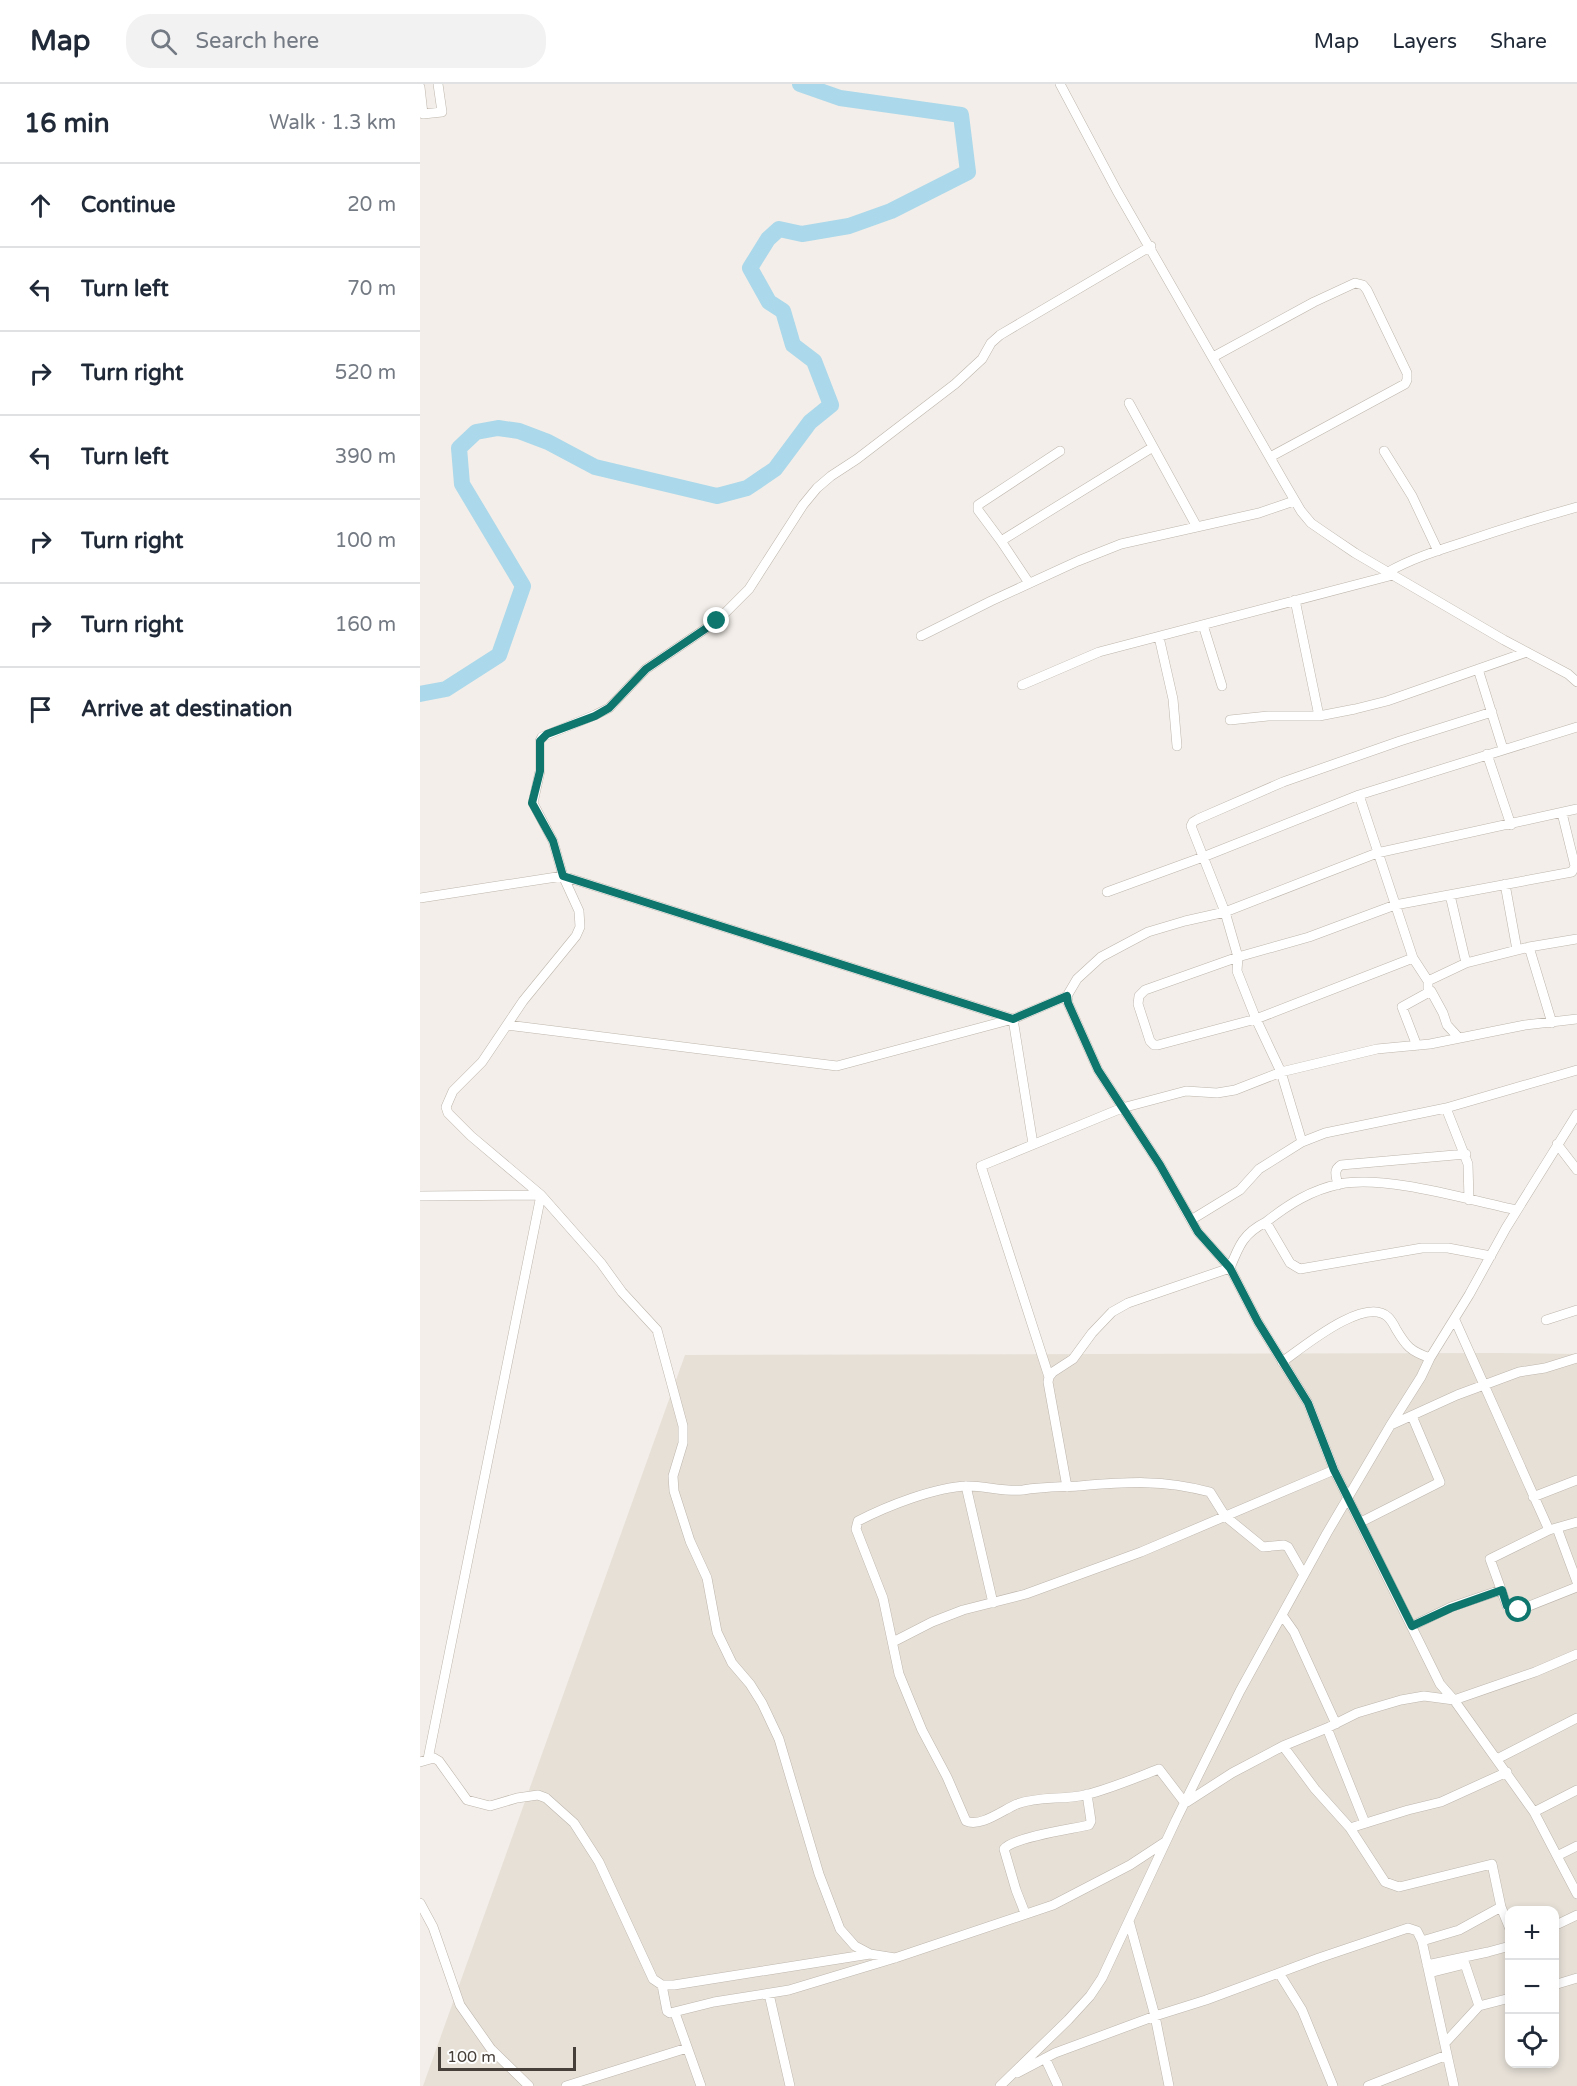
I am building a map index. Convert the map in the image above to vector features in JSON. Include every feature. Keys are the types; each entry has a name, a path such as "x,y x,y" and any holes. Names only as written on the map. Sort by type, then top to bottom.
{"street":[{"path":"420,87 423,114 442,112 438,84"},
{"path":"1060,84 1101,162 1151,246 1294,501 1311,524 1390,574 1568,674 1577,682"},
{"path":"870,1954 855,1946 840,1929 819,1874 779,1739 762,1703 732,1663 717,1632 707,1578 690,1541 674,1491 673,1476 683,1443 683,1426 657,1330 541,1195 471,1136 448,1113 446,1107 453,1091 482,1062 554,961 576,936 579,927 579,911 563,876 553,841 532,803 540,771 542,737 609,708 646,669 717,621 749,589 797,514 817,488 955,384 982,359 991,343 1000,335 1151,246"},
{"path":"1213,357 1314,302 1355,283 1363,285 1367,290 1407,373 1405,384 1270,457"},
{"path":"1129,403 1197,527"},
{"path":"1001,541 1154,447"},
{"path":"1029,583 979,513 978,505 1059,451"},
{"path":"1384,451 1412,496 1438,551"},
{"path":"921,636 1029,583 1121,544 1259,513 1294,501"},
{"path":"1022,686 1099,652 1390,574 1407,561 1516,524 1577,507"},
{"path":"1295,600 1319,716"},
{"path":"1203,625 1222,686"},
{"path":"1159,637 1173,699 1177,746"},
{"path":"1230,720 1268,716 1319,716 1387,701 1527,652"},
{"path":"1478,669 1503,749"},
{"path":"1302,1142 1281,1072 1237,971 1238,957 1225,912 1191,826 1198,819 1283,782 1492,712"},
{"path":"1107,892 1203,857 1359,795 1577,727"},
{"path":"1487,754 1511,825"},
{"path":"1359,795 1413,958 1428,981 1428,989 1443,1013 1447,1025 1458,1037"},
{"path":"507,1025 837,1066 1013,1019 1067,996 1077,979 1101,957 1148,932 1225,912 1377,853 1577,809"},
{"path":"1413,958 1256,1019 1158,1045 1150,1041 1138,1004 1139,996 1145,990 1238,957 1309,937 1395,905 1572,872 1575,869 1562,813"},
{"path":"420,898 563,876 1013,1019"},
{"path":"1505,884 1516,950"},
{"path":"1450,895 1466,963"},
{"path":"1428,981 1466,963 1529,947 1577,939"},
{"path":"1529,947 1552,1023"},
{"path":"1417,1046 1402,1007 1431,991"},
{"path":"1067,996 1098,1070 1160,1165 1198,1232 1230,1268 1258,1322 1308,1403 1334,1470 1440,1684 1507,1772 1534,1812 1577,1894"},
{"path":"1067,1487 1048,1383 1049,1377 981,1166 1122,1108 1186,1091 1217,1093 1235,1090 1281,1072 1377,1049 1444,1042 1458,1037 1577,1018"},
{"path":"1013,1019 1033,1144"},
{"path":"1191,1220 1240,1190 1259,1169 1302,1142 1324,1133 1446,1108 1577,1070"},
{"path":"1446,1108 1466,1154 1469,1200"},
{"path":"1003,2082 1068,2020 1090,1996 1102,1978 1240,1691 1348,1496 1455,1320 1517,1210 1577,1114"},
{"path":"1557,1144 1577,1170"},
{"path":"1338,1185 1335,1173 1337,1167 1341,1165 1466,1154"},
{"path":"1049,1377 1073,1359 1092,1333 1112,1312 1128,1303 1230,1268 1250,1230 1266,1222 1291,1203 1315,1191 1351,1182 1386,1184 1417,1188 1517,1210"},
{"path":"420,1196 541,1195"},
{"path":"541,1195 424,1760 434,1758 439,1761 467,1800 490,1806 538,1795 546,1798 574,1823 599,1862 652,1979 662,1985 870,1954 895,1958"},
{"path":"1266,1222 1290,1263 1300,1269 1422,1248 1448,1248 1491,1256"},
{"path":"1546,1320 1577,1310"},
{"path":"1282,1362 1344,1320 1357,1314 1379,1312 1388,1317 1407,1347 1417,1354 1430,1358"},
{"path":"1455,1320 1533,1497 1553,1529 1577,1582"},
{"path":"1390,1426 1457,1395 1519,1372 1545,1368 1577,1358"},
{"path":"1361,1522 1440,1482 1412,1416"},
{"path":"893,1642 932,1622 963,1610 1026,1594 1141,1552 1334,1470"},
{"path":"1533,1497 1577,1480"},
{"path":"1185,1803 1159,1769 1087,1794 1067,1798 1035,1799 1017,1804 981,1821 970,1823 966,1821 898,1674 883,1598 856,1524 863,1518 906,1499 966,1486 1020,1490 1140,1481 1186,1485 1210,1492 1225,1516 1263,1547 1284,1545 1288,1547 1304,1575"},
{"path":"966,1486 993,1603"},
{"path":"1577,1522 1553,1529 1490,1559 1507,1606 1513,1611 1577,1587"},
{"path":"1412,1626 1451,1608 1502,1590"},
{"path":"1282,1615 1294,1632 1332,1726 1365,1823"},
{"path":"1185,1803 1232,1773 1283,1746 1357,1713 1424,1696 1454,1700 1505,1683 1577,1654"},
{"path":"1497,1759 1577,1718"},
{"path":"1283,1746 1315,1789 1350,1828 1385,1882 1399,1887 1492,1864 1505,1916"},
{"path":"1350,1828 1441,1802 1507,1772"},
{"path":"1534,1812 1577,1790"},
{"path":"1025,1913 1004,1849 1011,1843 1089,1825 1091,1821 1087,1794"},
{"path":"662,1985 670,2013 714,2002 789,1990 895,1958 1053,1905 1130,1865 1166,1842"},
{"path":"1557,1856 1577,1846"},
{"path":"420,1903 433,1927 460,2005 490,2049 529,2086"},
{"path":"1422,1941 1459,1930 1502,1907"},
{"path":"1559,1924 1577,1915"},
{"path":"1129,1921 1155,2016 1169,2086"},
{"path":"1003,2082 1045,2058 1155,2016 1408,1928 1418,1930 1422,1941 1454,2086"},
{"path":"1428,1969 1505,1947"},
{"path":"1428,1969 1465,1964 1479,2006"},
{"path":"1279,1973 1302,2010 1333,2086"},
{"path":"1559,1983 1577,1978"},
{"path":"769,1994 790,2086"},
{"path":"1445,2043 1479,2006 1505,1999"},
{"path":"675,2013 700,2086"},
{"path":"566,2086 687,2048"},
{"path":"1368,2086 1447,2055"},
{"path":"1045,2058 1058,2086"}],"shaded area":[{"path":"1577,1354 1577,2086 423,2086 685,1355"}],"waterway":[{"path":"420,694 446,689 499,655 523,586 462,484 459,448 476,432 498,428 519,431 548,442 595,467 717,496 747,488 775,469 810,422 831,405 814,361 793,345 783,311 769,302 750,268 768,239 779,229 802,234 849,226 891,211 968,172 961,115 840,98 800,84"}],"route":[{"path":"717,621 646,669 609,708 542,737 540,771 532,803 553,841 563,876 1013,1019 1067,996 1098,1070 1160,1165 1198,1232 1230,1268 1258,1322 1308,1403 1334,1470 1412,1626 1451,1608 1502,1590 1507,1606 1513,1611 1519,1610"}]}
